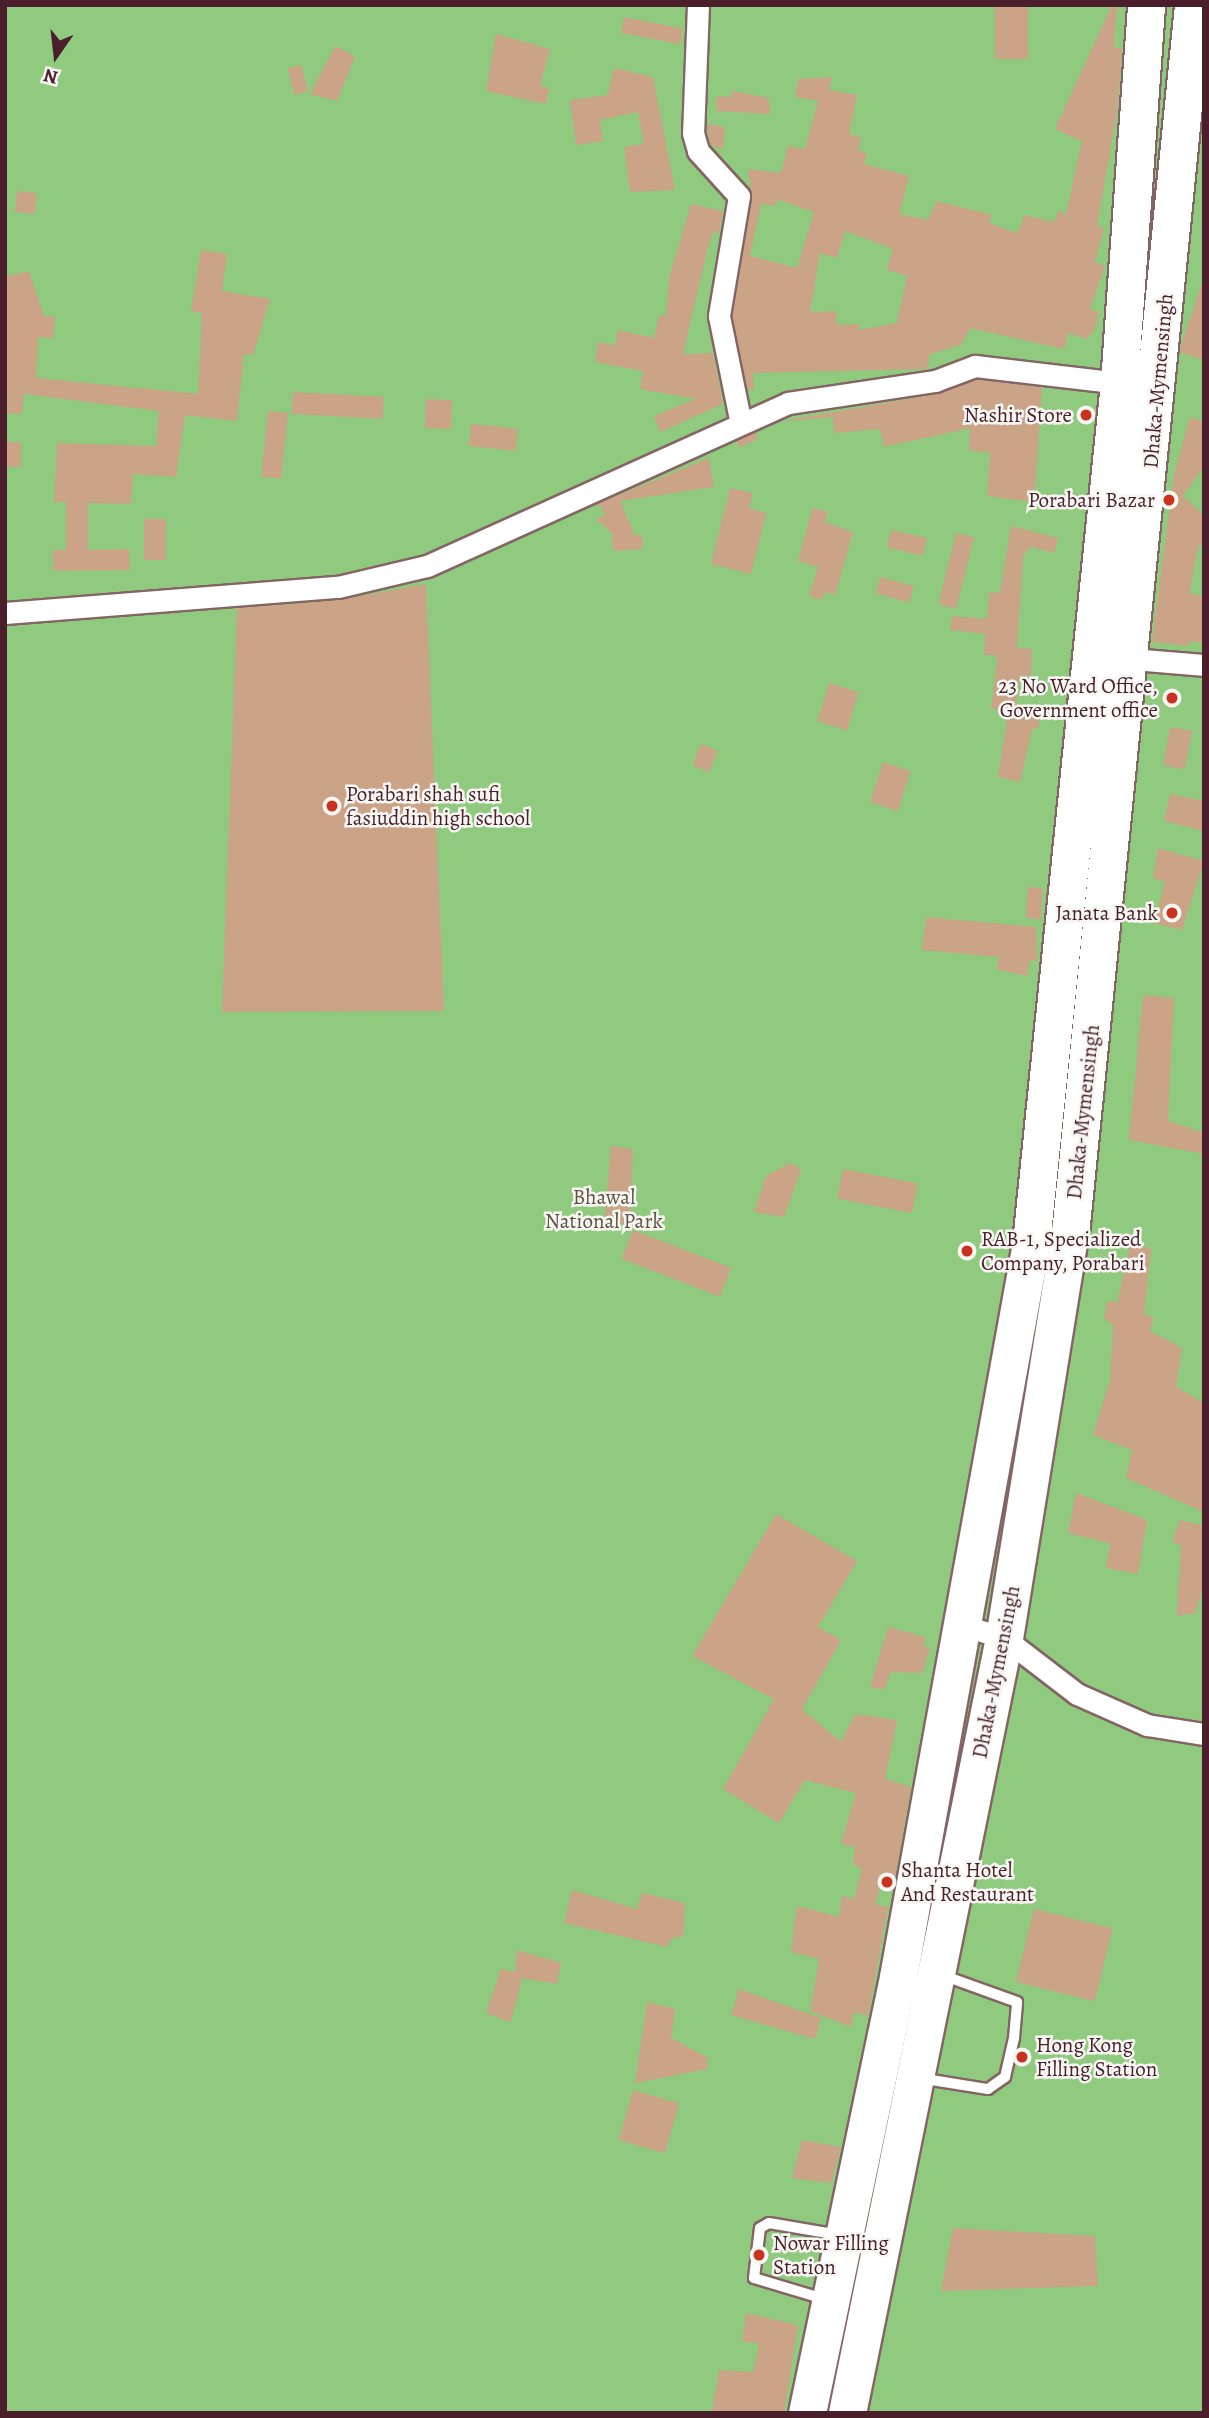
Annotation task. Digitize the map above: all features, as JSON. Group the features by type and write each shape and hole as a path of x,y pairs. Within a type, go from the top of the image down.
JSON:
{"highway":[{"name":"Dhaka-Mymensingh","path":"807,2413 965,1626 1031,1242 1119,383 1146,5"},
{"name":"Dhaka-Mymensingh","path":"846,2413 1004,1638 1071,1224 1132,659 1193,5"}],"street":[{"path":"698,5 693,134 698,151 739,196 719,316 741,424"},
{"path":"5,612 338,587 427,566 788,403 922,383 975,366 1119,383"},
{"path":"1132,659 1204,665"},
{"path":"965,1626 1004,1638 1077,1693 1147,1725 1204,1734"}],"lane":[{"path":"915,2077 988,2089 1005,2077 1014,2038 1017,2002 936,1973"},
{"path":"830,2301 754,2278 760,2228 769,2223 844,2236"}],"green space":[{"name":"Bhawal National Park","path":"5,5 1204,5 1204,2413 5,2413"}],"building":[{"path":"995,5 1028,5 1028,59 995,59"},
{"path":"1112,5 1117,5 1114,47 1122,49 1118,105 1097,226 1104,228 1095,262 1105,266 1090,309 1099,312 1095,328 1087,339 1068,333 1064,349 970,328 961,345 930,354 927,369 753,373 754,390 747,389 732,316 752,198 748,169 781,173 788,146 805,149 818,101 795,97 798,79 832,77 829,90 857,95 849,134 861,137 858,150 867,153 864,164 909,176 899,214 928,220 937,201 992,215 989,223 1017,233 1025,215 1054,222 1059,211 1066,214 1082,141 1055,129","holes":["777,199 814,212 797,268 750,256 761,204 776,206","845,231 893,249 887,270 907,276 897,323 859,330 859,324 837,325 836,311 810,312 820,253 837,258"]},
{"path":"624,17 683,28 680,44 621,33"},
{"path":"496,34 550,49 540,86 549,87 546,104 486,91"},
{"path":"335,46 355,56 337,101 310,94"},
{"path":"301,65 308,91 294,95 287,69"},
{"path":"614,68 653,77 675,190 630,192 624,147 644,144 638,112 600,120 603,141 576,145 570,100 608,95"},
{"path":"732,91 769,98 770,114 716,111 717,96 731,97"},
{"path":"707,124 725,127 723,150 710,144"},
{"path":"17,191 37,193 35,214 15,212"},
{"path":"691,204 723,211 719,233 713,232 707,251 683,354 713,353 723,404 660,432 654,416 696,399 640,389 643,371 595,362 598,342 615,345 618,330 654,338 659,315 666,316 669,278"},
{"path":"201,250 227,254 222,291 270,299 253,355 244,354 237,421 185,415 176,477 133,474 131,504 88,503 88,550 129,549 130,570 53,571 53,550 66,550 66,502 54,502 57,443 156,446 159,411 24,394 22,414 5,413 5,277 29,271 44,316 55,317 53,338 38,337 36,378 198,394 202,313 191,311"},
{"path":"1201,286 1204,286 1204,360 1179,352"},
{"path":"977,379 1042,387 1034,502 987,496 990,452 969,451 970,428 884,447 880,429 834,433 833,417 777,422 937,394"},
{"path":"293,392 384,397 383,419 292,414"},
{"path":"426,399 452,400 451,429 425,428"},
{"path":"268,411 288,413 281,479 261,477"},
{"path":"1190,417 1204,422 1204,466 1183,496 1204,516 1204,546 1198,545 1190,593 1204,597 1204,643 1190,641 1189,646 1152,642 1174,475"},
{"path":"471,424 518,429 515,451 469,446"},
{"path":"755,432 758,438 739,448 736,442"},
{"path":"5,442 21,442 21,467 5,467"},
{"path":"709,458 714,487 620,501 635,535 642,535 643,549 613,551 612,533 596,519 605,515 600,505 592,506"},
{"path":"730,488 753,493 749,508 766,513 751,574 711,564"},
{"path":"812,508 828,512 825,522 853,532 835,595 825,592 822,600 809,596 818,567 798,561"},
{"path":"144,519 166,519 166,560 144,560"},
{"path":"1011,526 1058,538 1054,553 1030,547 1023,556 1017,648 1032,649 1031,676 1020,676 1015,712 991,708 997,662 996,655 984,655 985,634 950,630 952,616 987,619 989,592 1000,593"},
{"path":"891,530 927,538 923,556 887,548"},
{"path":"956,533 974,537 956,609 940,605 940,598"},
{"path":"880,577 914,586 909,602 876,593"},
{"name":"Porabari shah sufi fasiuddin high school","path":"426,584 444,1011 222,1012 237,608 339,600"},
{"path":"829,683 859,692 847,730 817,721"},
{"path":"1036,712 1040,727 1032,729 1020,782 998,777 1007,719"},
{"path":"1170,727 1192,731 1185,769 1163,765"},
{"path":"701,744 718,751 709,772 692,765"},
{"path":"883,762 911,771 898,811 870,802"},
{"path":"1170,794 1204,801 1204,831 1164,821"},
{"path":"1158,848 1204,861 1182,930 1154,923 1165,882 1153,878"},
{"path":"1028,887 1043,888 1041,919 1026,918"},
{"path":"926,917 1036,927 1037,961 1030,960 1027,976 996,969 999,957 922,950"},
{"path":"1143,995 1174,998 1168,1121 1204,1133 1204,1154 1129,1140"},
{"path":"611,1146 633,1149 630,1225 604,1221"},
{"path":"790,1163 801,1169 784,1217 754,1212 766,1176"},
{"path":"843,1169 918,1184 912,1213 837,1198"},
{"path":"633,1230 731,1268 720,1297 622,1259"},
{"path":"1130,1246 1151,1248 1144,1314 1153,1318 1150,1331 1182,1348 1176,1387 1204,1403 1204,1512 1126,1478 1132,1450 1093,1435 1110,1380 1113,1325 1104,1318 1108,1300 1117,1303"},
{"path":"1076,1493 1147,1520 1138,1574 1106,1568 1110,1543 1068,1533"},
{"path":"776,1514 857,1561 818,1627 841,1640 802,1709 841,1742 855,1714 897,1720 885,1779 911,1787 895,1878 883,1876 875,1904 888,1907 868,2016 854,2012 851,2027 810,2011 819,1959 791,1952 797,1906 839,1917 842,1896 854,1899 862,1869 853,1864 855,1847 841,1844 856,1793 805,1780 779,1823 723,1789 774,1699 692,1656"},
{"path":"1180,1520 1204,1526 1204,1585 1195,1613 1177,1616 1181,1545 1172,1542"},
{"path":"888,1627 925,1637 923,1646 930,1648 922,1673 891,1672 884,1690 870,1687"},
{"path":"572,1890 637,1909 642,1893 685,1903 683,1936 672,1938 667,1947 564,1923"},
{"path":"1034,1909 1113,1929 1094,2001 1016,1982"},
{"path":"517,1950 561,1963 557,1984 522,1978 511,2022 486,2013 501,1969 515,1972"},
{"path":"739,1989 821,2018 815,2039 731,2015"},
{"path":"647,2002 675,2009 671,2038 707,2057 708,2069 635,2083"},
{"path":"633,2090 679,2103 665,2153 619,2140"},
{"path":"802,2140 841,2147 831,2183 792,2178"},
{"path":"953,2228 1095,2236 1098,2286 941,2291"},
{"path":"746,2313 798,2325 784,2413 712,2413 719,2370 753,2372 759,2344 742,2341"}],"place":[{"name":"Nashir Store","path":"1086,415"},
{"name":"Porabari Bazar","path":"1169,500"},
{"name":"23 No Ward Office, Government office","path":"1172,698"},
{"name":"Porabari shah sufi fasiuddin high school","path":"332,806"},
{"name":"Janata Bank","path":"1172,913"},
{"name":"RAB-1, Specialized Company, Porabari","path":"967,1251"},
{"name":"Shanta Hotel And Restaurant","path":"887,1882"},
{"name":"Hong Kong Filling Station","path":"1022,2057"},
{"name":"Nowar Filling Station","path":"759,2255"}]}
